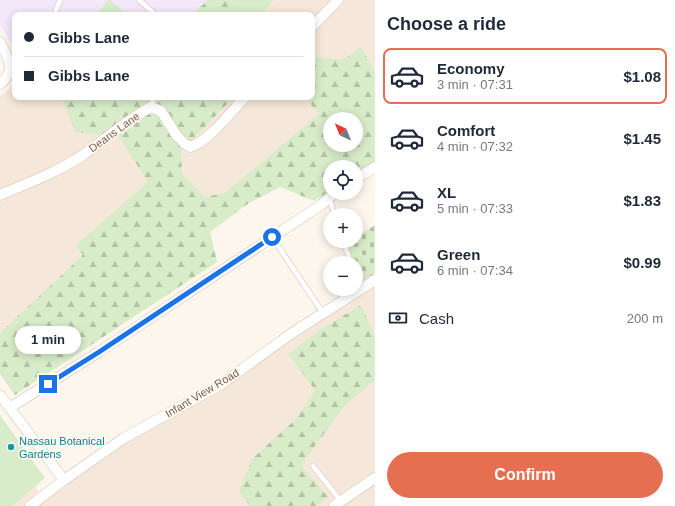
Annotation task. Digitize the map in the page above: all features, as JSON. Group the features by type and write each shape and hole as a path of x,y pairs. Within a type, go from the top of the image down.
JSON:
{"street":[{"path":"315,24 338,0"},
{"path":"0,42 3,53 9,59 10,66 3,81"},
{"name":"Deans Lane","path":"0,195 51,173 82,156 153,102 161,111 177,136 190,147 197,144 211,133 242,100"},
{"path":"363,175 375,167"},
{"path":"9,408 99,352 327,200"},
{"name":"Infant View Road","path":"363,287 375,280"},
{"name":"Infant View Road","path":"30,506 42,502 64,480 124,438 220,385 292,333 350,296"},
{"path":"0,395 64,480"},
{"path":"338,503 375,478"}],"lane":[{"path":"55,12 60,0"},
{"path":"139,0 154,12"},
{"path":"3,81 12,72"},
{"path":"272,237 323,314"},
{"path":"313,466 338,503"}],"shaded area":[{"path":"0,0 208,0 194,12 12,12 12,45 0,25"},
{"path":"208,0 375,0 375,76 332,112 323,112 323,119 195,225 0,364 0,96 9,89 12,89 12,100 315,100 315,12 194,12"},
{"path":"375,285 375,506 13,506 35,487 44,499 118,444 357,296 363,296 363,292"}],"green space":[{"path":"108,0 110,0 124,12 98,12"},
{"path":"208,0 233,0 245,12 194,12"},
{"path":"233,0 274,0 263,12 245,12"},
{"path":"361,47 375,72 375,162 363,170 363,160 323,160 323,195 314,201 280,187 249,203 210,232 217,262 15,395 0,374 0,333 83,255 75,246 148,182 120,138 76,132 62,100 231,100 181,151 182,174 205,197 225,193 319,114 307,100 315,100 315,59 317,57 343,60"},
{"path":"375,225 375,273 363,280 363,256 351,256 348,248 363,248 363,233"},
{"path":"361,305 375,336 375,380 345,405 301,465 328,497 317,506 250,506 239,492 252,459 297,418 315,390 288,354 321,329"},
{"name":"Nassau Botanical Gardens","path":"0,415 45,478 13,506 0,506"}],"place":[{"name":"Nassau Botanical Gardens","path":"11,447"}],"route":[{"path":"48,384 99,352 272,237"}]}
